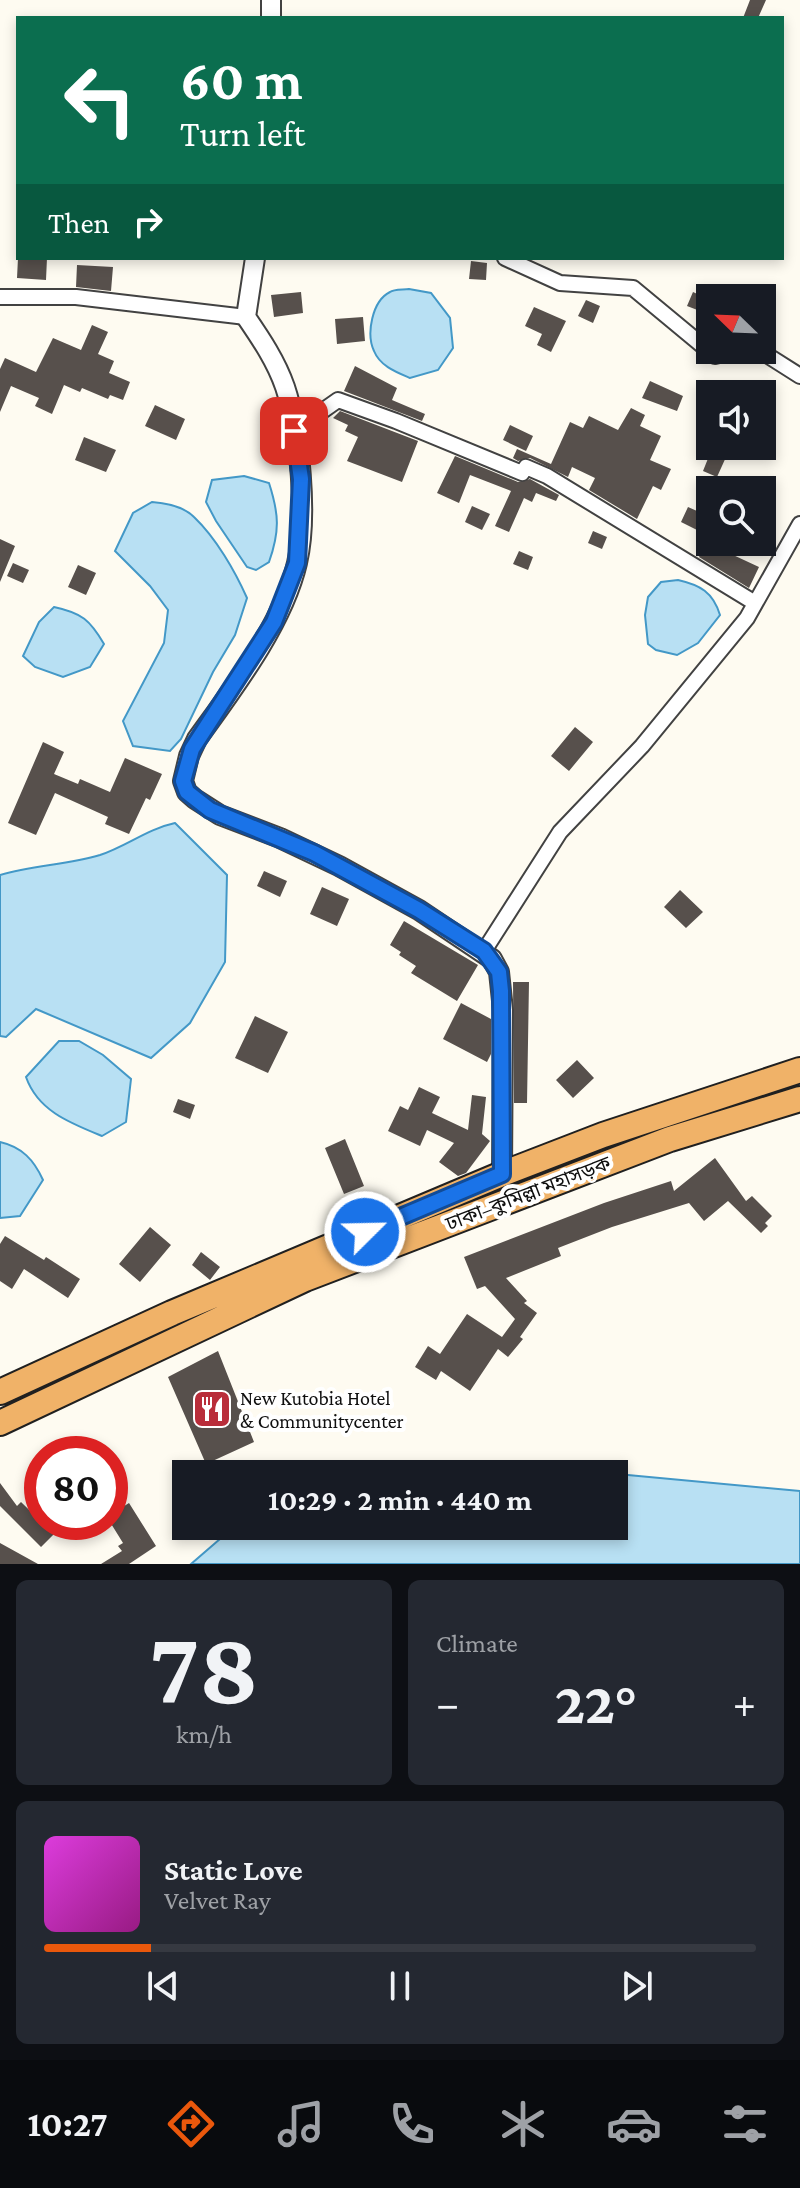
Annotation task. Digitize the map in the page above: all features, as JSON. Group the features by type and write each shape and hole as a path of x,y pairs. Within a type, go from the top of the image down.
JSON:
{"highway":[{"name":"ঢাকা–কুমিল্লা মহাসড়ক","path":"0,1392 172,1313 502,1174 603,1135 800,1070"},
{"name":"ঢাকা–কুমিল্লা মহাসড়ক","path":"0,1423 305,1279 670,1139 800,1099"}],"street":[{"path":"255,260 246,317 271,354 285,388 294,431 301,479 297,563 274,622 192,749 183,781 187,792 210,810 314,853 419,910 484,951 499,972 503,1010 502,1174"},
{"path":"509,260 560,283 633,288 696,340"},
{"path":"0,297 76,297 246,317"},
{"path":"776,361 800,376"},
{"path":"294,431 338,400 522,473 526,467 547,476 755,603"},
{"path":"484,951 560,832 642,746 747,618 800,524"}],"water":[{"path":"409,289 431,293 450,318 453,348 438,370 410,378 380,361 371,336 372,318 384,296 392,291"},
{"path":"244,476 269,483 275,504 276,532 269,562 256,570 247,567 206,502 212,480"},
{"path":"152,502 174,506 194,517 224,555 247,598 235,635 213,672 181,739 170,751 133,746 123,721 164,643 168,610 150,586 115,551 133,513"},
{"path":"678,580 705,591 720,615 698,643 677,655 656,650 648,644 645,615 648,597 661,582"},
{"path":"54,607 84,619 104,644 90,667 63,677 35,667 23,656 39,622"},
{"path":"175,823 227,875 225,962 190,1023 151,1058 36,1009 6,1037 0,1036 0,875 100,855"},
{"path":"59,1041 79,1041 103,1055 131,1079 126,1122 102,1136 67,1121 38,1099 26,1077"},
{"path":"0,1142 26,1155 43,1180 20,1216 0,1218"},
{"path":"628,1475 800,1491 800,1564 191,1564 219,1540 628,1540"}],"building":[{"path":"750,0 766,0 759,16 744,16"},
{"path":"18,260 47,260 46,280 17,278"},
{"path":"471,261 487,263 486,280 469,279"},
{"path":"77,265 113,267 111,291 76,287"},
{"path":"301,292 303,313 274,317 271,295"},
{"path":"693,292 696,293 696,309 687,306"},
{"path":"586,300 600,306 593,323 578,316"},
{"path":"534,307 566,321 551,352 537,345 542,334 525,326"},
{"path":"363,317 365,341 337,344 335,319"},
{"path":"92,325 108,332 98,354 114,361 109,373 130,382 123,400 110,395 108,399 82,388 80,392 64,385 52,414 35,406 39,398 11,386 0,412 0,369 5,358 36,372 53,338 81,350"},
{"path":"355,366 397,388 392,400 425,414 422,421 344,391"},
{"path":"650,381 683,396 677,411 642,398"},
{"path":"155,405 185,419 176,440 145,426"},
{"path":"631,408 645,415 640,426 661,436 650,460 671,469 661,490 653,486 637,519 589,490 595,478 572,467 568,477 530,458 518,461 513,458 517,449 551,464 570,422 583,428 589,416 618,430"},
{"path":"340,411 418,441 402,482 347,461 358,437 345,431 348,425 333,418"},
{"path":"510,425 533,436 526,451 503,440"},
{"path":"84,437 116,450 106,472 75,460"},
{"path":"455,456 518,482 530,479 559,495 556,501 536,493 532,502 524,498 509,532 495,526 511,491 470,475 459,503 437,493"},
{"path":"707,460 725,460 717,476 703,471"},
{"path":"472,506 490,514 482,530 465,522"},
{"path":"688,507 696,511 696,530 681,522"},
{"path":"593,531 607,537 602,549 588,543"},
{"path":"0,539 15,546 0,582"},
{"path":"519,551 533,557 528,570 513,564"},
{"path":"735,556 759,567 749,588 699,557"},
{"path":"13,563 29,570 23,583 7,576"},
{"path":"78,565 96,573 86,595 68,587"},
{"path":"575,727 593,742 569,771 551,756"},
{"path":"43,742 64,752 54,774 78,784 80,779 110,792 125,758 162,774 150,800 146,798 129,834 105,824 108,817 55,793 36,835 8,823"},
{"path":"264,871 287,881 280,897 257,886"},
{"path":"322,887 349,899 337,926 310,914"},
{"path":"680,890 703,912 686,928 664,907"},
{"path":"404,921 478,965 457,1001 411,973 416,966 390,945"},
{"path":"513,982 529,982 527,1103 514,1103"},
{"path":"461,1003 491,1019 491,1054 487,1062 443,1039"},
{"path":"255,1016 288,1032 268,1073 235,1058"},
{"path":"577,1060 594,1078 573,1098 556,1080"},
{"path":"419,1087 440,1097 432,1113 468,1130 472,1095 486,1097 482,1134 490,1141 466,1173 458,1176 439,1162 454,1143 427,1130 420,1146 388,1131 400,1106 408,1110"},
{"path":"178,1099 195,1105 190,1119 173,1112"},
{"path":"345,1139 364,1186 344,1194 325,1148"},
{"path":"715,1158 746,1201 752,1196 772,1216 761,1233 728,1201 704,1221 689,1203 612,1227 558,1248 561,1256 506,1278 527,1301 524,1303 537,1313 520,1337 523,1339 508,1357 498,1349 470,1391 441,1371 436,1380 415,1367 428,1346 440,1354 467,1314 502,1337 515,1319 485,1286 477,1289 464,1257 604,1203 671,1181 674,1191"},
{"path":"150,1227 171,1245 140,1282 119,1264"},
{"path":"5,1236 80,1279 68,1298 24,1269 12,1289 0,1281 0,1244"},
{"path":"201,1252 220,1267 210,1280 192,1265"},
{"name":"New Kutobia Hotel & Communitycenter","path":"218,1351 254,1442 215,1460 204,1460 168,1377"},
{"path":"0,1483 17,1506 21,1502 24,1505 24,1530 0,1506"},
{"path":"128,1504 156,1546 129,1564 101,1564 122,1551 118,1546 123,1543 121,1540 128,1540"},
{"path":"34,1540 48,1540 41,1547"},
{"path":"0,1543 38,1564 0,1564"}],"place":[{"name":"New Kutobia Hotel & Communitycenter","path":"212,1409"}],"route":[{"path":"294,431 301,479 297,563 274,622 197,739 183,781 187,792 210,810 314,853 419,910 484,951 499,972 503,1010 502,1174 365,1232"}]}
